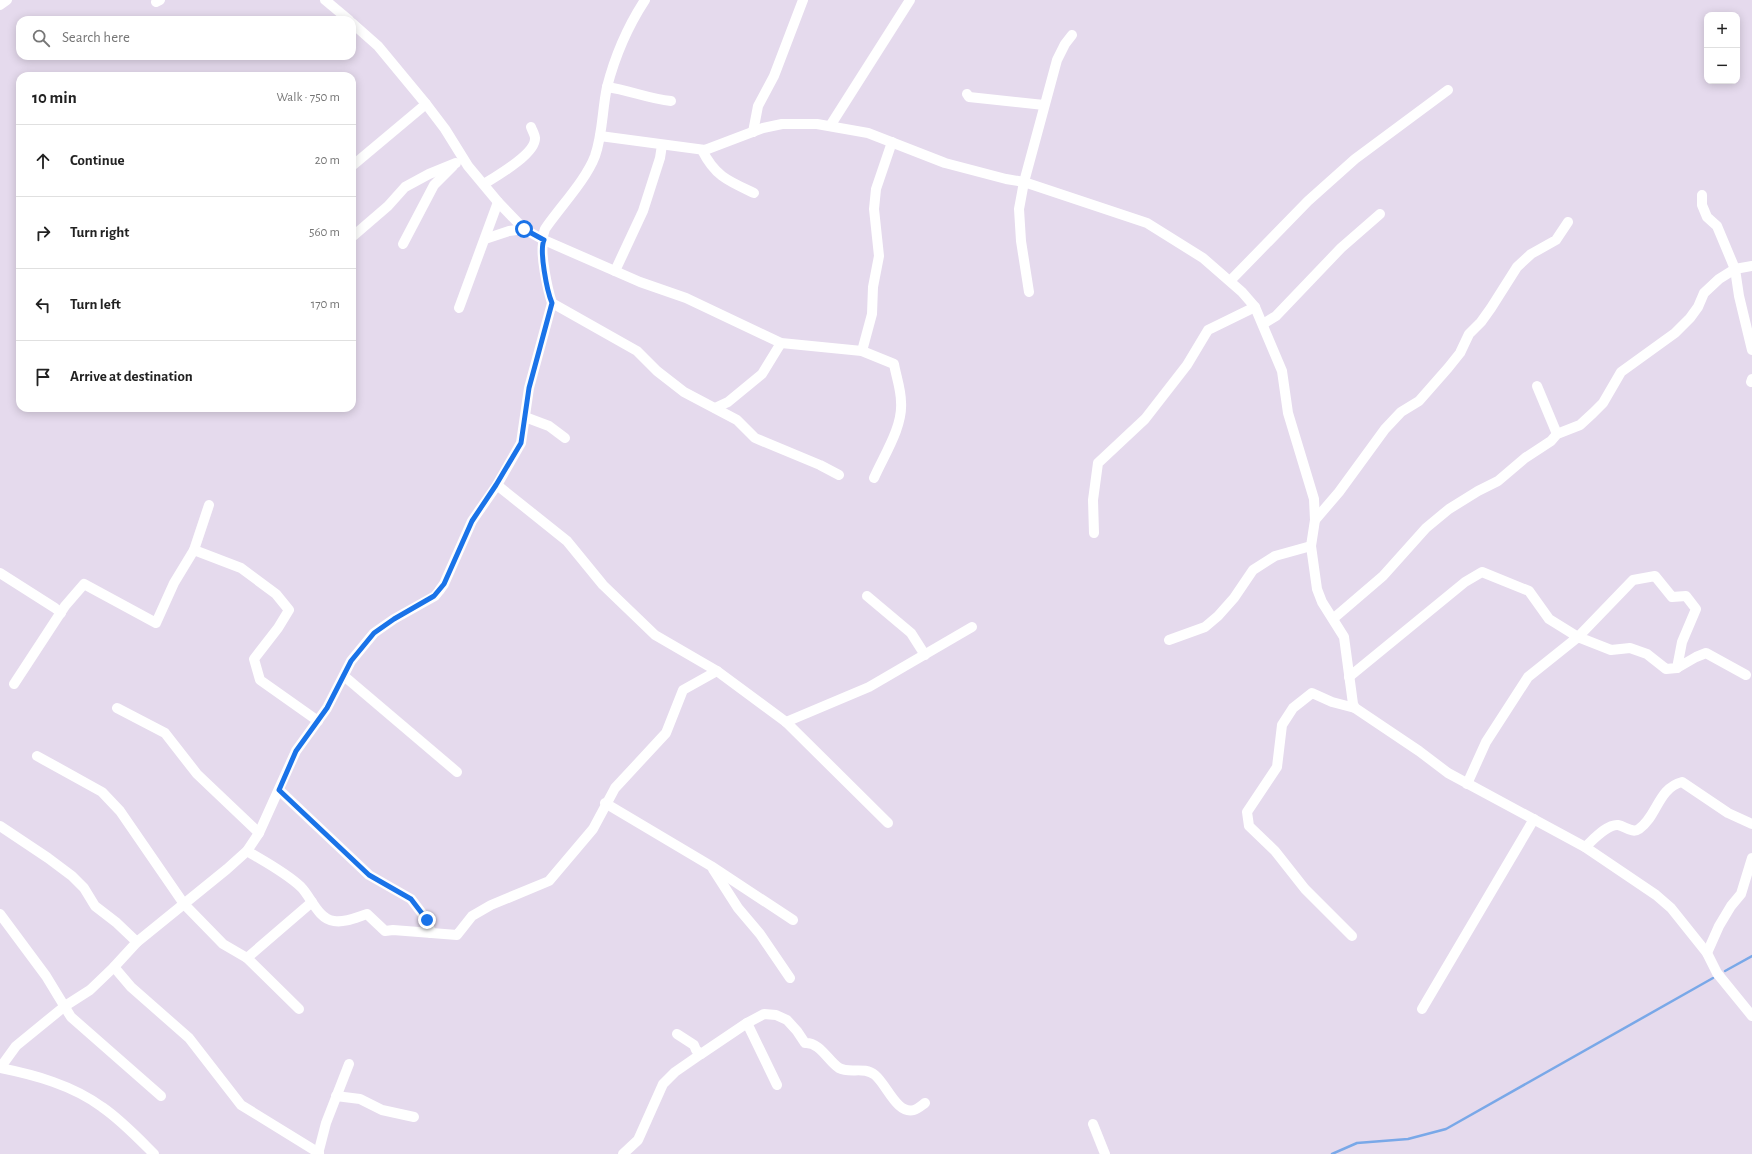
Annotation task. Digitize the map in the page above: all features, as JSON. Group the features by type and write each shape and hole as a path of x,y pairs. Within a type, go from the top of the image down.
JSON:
{"street":[{"path":"0,5 7,0"},
{"path":"325,0 344,16"},
{"path":"154,1154 103,1107 80,1093 40,1078 0,1068 16,1046 65,1006 90,990 138,942 227,870 247,851 259,833 296,751 327,708 351,661 374,633 394,619 434,596 444,584 472,521 521,443 529,388 552,303 548,291 542,249 545,229 584,176 594,157 600,136 607,87 633,17 645,0"},
{"path":"753,132 758,106 774,76 803,0"},
{"path":"830,126 910,0"},
{"path":"356,27 378,46 445,129 468,166 498,202 524,229 640,282 686,298 780,343 862,351 894,364 902,401 900,418 896,433 874,478"},
{"path":"1029,292 1020,234 1020,209 1024,182 1057,60 1065,44 1072,35"},
{"path":"607,87 622,89 659,100 671,101"},
{"path":"1230,281 1308,202 1355,159 1448,90"},
{"path":"967,94 969,97 1044,105"},
{"path":"356,163 426,104"},
{"path":"600,136 702,150 753,132 782,124 830,126 868,132 945,163 1024,182 1147,223 1203,258 1242,292 1255,307 1282,371 1288,413 1314,499 1315,520 1311,546 1317,588 1322,602 1334,618 1344,637 1353,704 1355,708"},
{"path":"484,184 522,159 528,152 534,143 535,138 531,127"},
{"path":"862,351 872,314 873,287 879,256 874,209 876,189 892,142"},
{"path":"615,271 643,211 660,158 662,145"},
{"path":"702,150 709,164 718,174 730,182 754,193"},
{"path":"356,234 388,206 405,187 429,174 456,163 468,166"},
{"path":"403,244 411,225 434,185 456,163"},
{"path":"1702,195 1702,205 1707,217 1717,226 1735,269 1739,296 1752,350"},
{"path":"459,308 498,202"},
{"path":"1263,324 1276,316 1341,248 1380,214"},
{"path":"1315,520 1339,492 1385,429 1401,412 1419,401 1460,353 1464,341 1481,322 1517,267 1531,254 1556,240 1568,222"},
{"path":"485,239 509,231 524,229"},
{"path":"1334,618 1383,576 1426,528 1448,509 1498,481 1525,458 1551,441 1557,434 1580,424 1593,413 1603,403 1621,372 1675,333 1690,318 1698,307 1704,293 1719,279 1735,269 1752,266"},
{"path":"552,303 637,351 657,371 684,392 737,420 755,438 820,465 839,475"},
{"path":"1094,533 1094,500 1098,463 1145,419 1187,365 1208,330 1255,307"},
{"path":"715,408 728,402 762,374 780,343"},
{"path":"1537,386 1557,434"},
{"path":"525,417 549,426 565,438"},
{"path":"496,485 567,541 603,585 655,635 717,671 786,722 888,823"},
{"path":"14,684 61,613 84,584 156,623 174,583 194,550 209,505"},
{"path":"1169,640 1204,627 1218,616 1234,598 1253,570 1275,556 1311,546"},
{"path":"194,550 241,568 276,594 289,610 278,628 254,659 260,680 318,721"},
{"path":"1349,677 1465,582 1482,572 1529,591 1549,619 1578,637 1611,650 1630,648 1647,654 1666,669 1677,668 1706,653 1746,675"},
{"path":"0,573 61,613"},
{"path":"1467,784 1486,742 1528,677 1578,637 1633,580 1654,576 1672,597 1686,596 1696,609 1682,642 1677,668"},
{"path":"867,596 911,633 925,655"},
{"path":"786,722 869,687 972,627"},
{"path":"247,851 274,867 301,887 322,914 333,922 344,921 367,914 385,931 393,930 457,935 472,916 491,905 549,881 593,829 605,803 615,788 666,734 683,690 717,671"},
{"path":"344,676 457,772"},
{"path":"1352,936 1305,890 1275,851 1249,826 1247,812 1277,767 1282,725 1293,708 1312,694 1332,702 1355,708 1419,751 1448,773 1585,847 1656,895 1671,908 1707,953 1717,973 1752,1016"},
{"path":"117,708 165,733 197,774 259,833"},
{"path":"37,756 102,792 120,811 184,904 223,944 248,958 299,1009"},
{"path":"1585,847 1610,828 1618,825 1633,831 1638,830 1648,819 1667,790 1682,782 1728,813 1752,824"},
{"path":"279,790 369,875 411,899 427,920 431,933"},
{"path":"605,803 711,866 793,920"},
{"path":"1422,1009 1534,820"},
{"path":"0,826 72,876 84,888 95,906 138,942"},
{"path":"1707,953 1719,926 1741,894 1752,858"},
{"path":"711,866 738,908 760,934 790,978"},
{"path":"248,958 312,902"},
{"path":"0,914 46,976 71,1017 85,1031 161,1096"},
{"path":"114,967 131,987 189,1038 241,1105 319,1154 326,1123 349,1064"},
{"path":"623,1154 638,1140 663,1084 668,1078 747,1023 764,1014 776,1015 787,1020 805,1043 817,1046 840,1068 848,1071 864,1070 874,1074 900,1108 915,1110 925,1103"},
{"path":"747,1023 777,1085"},
{"path":"677,1034 694,1045 696,1050 701,1054"},
{"path":"336,1096 360,1099 382,1110 414,1117"},
{"path":"1093,1124 1105,1154"}],"waterway":[{"path":"1725,971 1752,956"},
{"path":"1332,1154 1357,1143 1408,1139 1446,1129 1713,978"}],"route":[{"path":"427,920 411,899 369,875 279,790 296,751 327,708 351,661 374,633 394,619 434,596 444,584 472,521 501,478 521,443 524,432 529,388 552,303 548,291 542,249 544,240 524,229"}]}
